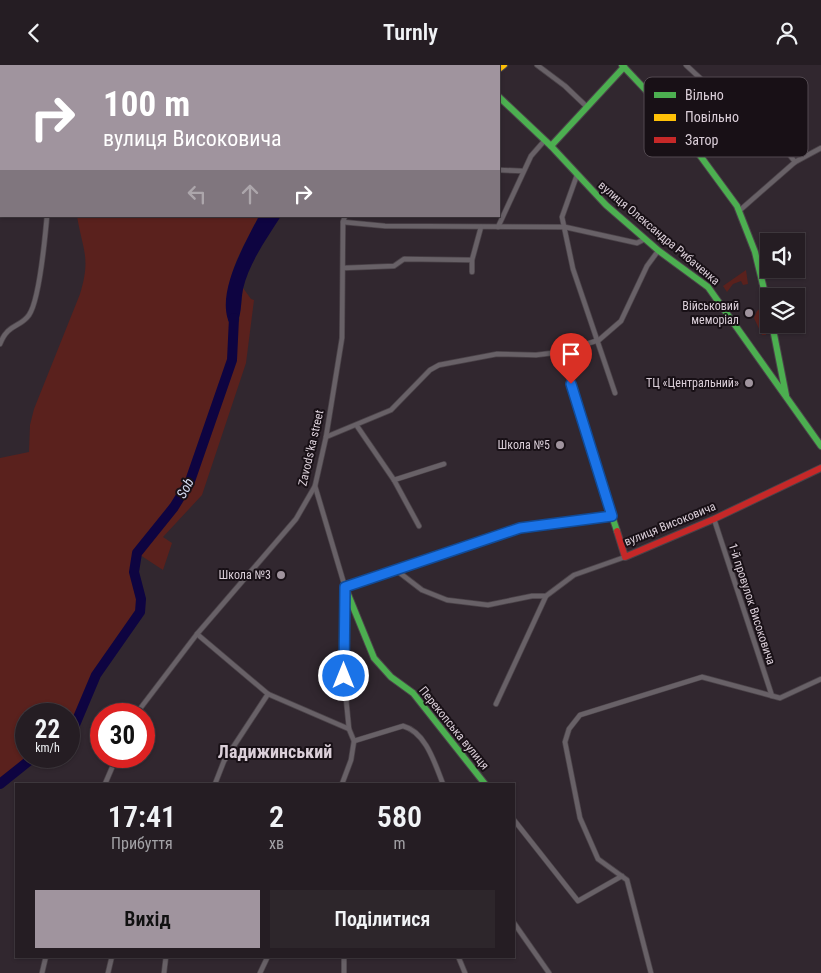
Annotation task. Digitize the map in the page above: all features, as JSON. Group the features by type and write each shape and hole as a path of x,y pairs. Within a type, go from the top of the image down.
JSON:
{"main road":[{"path":"551,146 623,66 644,86"},
{"name":"вулиця Олександра Рибаченка","path":"500,98 545,139 606,205 659,251 708,287 821,446"},
{"path":"702,157 739,211 755,252 764,288"},
{"path":"774,333 788,401"},
{"path":"770,372 776,369 779,363"},
{"name":"вулиця Високовича","path":"612,516 625,557 714,519 821,467"},
{"path":"345,587 455,548 520,528 612,516"},
{"name":"Перекопська вулиця","path":"345,587 374,659 390,677 413,693 484,783"}],"street":[{"path":"537,65 565,86 587,107"},
{"path":"686,65 699,77"},
{"path":"498,227 531,156 545,139"},
{"path":"808,156 821,148"},
{"path":"790,157 795,163"},
{"path":"739,211 795,163 805,157"},
{"path":"500,170 524,171"},
{"path":"577,175 562,217 573,269 615,393"},
{"path":"0,343 7,330 30,313 44,251 47,217"},
{"path":"344,219 385,226 565,227 638,243 645,239"},
{"name":"Zavods'ka street","path":"144,703 197,634 296,519 315,486 326,437 342,338 344,219"},
{"path":"472,272 472,260 480,227"},
{"path":"326,437 391,410 430,370 439,365 497,354 536,355 561,352 598,339 621,321 647,266 659,251"},
{"path":"343,267 394,266 404,259 472,260"},
{"path":"561,352 612,516"},
{"path":"356,426 394,480 419,526"},
{"path":"394,480 444,464"},
{"path":"315,486 345,587 344,676 349,729 354,741 351,760 342,783"},
{"name":"1-й провулок Високовича","path":"714,519 772,696"},
{"path":"496,704 546,595 574,575 625,557"},
{"path":"396,570 422,590 447,600 488,605 546,595"},
{"path":"197,634 268,694 349,729"},
{"path":"651,973 627,880 598,859 580,818 565,742 569,729 580,715 702,677 780,698 821,679"},
{"path":"215,783 224,761 268,694"},
{"path":"354,741 403,726 411,728 422,738 442,783"},
{"path":"105,783 112,768"},
{"path":"515,821 578,901 622,876"},
{"path":"515,924 549,973"},
{"path":"42,973 46,958"},
{"path":"108,973 112,958"},
{"path":"164,973 166,958"},
{"path":"260,973 267,958"},
{"path":"344,958 344,973"},
{"path":"459,958 466,973"}],"shaded area":[{"path":"77,217 258,217 239,255 229,290 228,321 239,322 243,288 251,299 254,300 246,363 202,495 163,537 172,543 163,570 137,553 134,572 141,599 140,612 96,675 80,713 80,703 15,703 15,768 20,768 0,784 0,458 29,452 30,425 34,409 80,294 85,271 85,255"},
{"path":"258,217 280,217 259,251 246,279 240,315 233,329 227,317 226,303 228,288 239,256"},
{"path":"746,270 748,284 743,285 741,281 733,284 727,292 723,286"},
{"path":"760,309 760,331 754,318"}],"waterway":[{"name":"Sob","path":"80,713 96,675 140,612 141,599 134,572 137,553 174,507 190,481 232,360 234,318"},
{"name":"Sob","path":"0,784 20,768"}],"traffic: fast":[{"path":"622,65 644,88"},
{"path":"551,146 624,67"},
{"path":"500,98 551,146 606,205 659,251 708,287 821,446"},
{"path":"701,157 737,206 755,252 764,288"},
{"path":"774,333 786,395"},
{"path":"484,783 413,693 391,677 374,658 345,587 520,528 612,516 617,531"}],"traffic: slow":[{"path":"500,68 504,65"}],"traffic: jam":[{"path":"617,531 625,557 714,519 821,468"}],"place":[{"name":"Військовий меморіал","path":"749,313"},
{"name":"ТЦ «Центральний»","path":"749,383"},
{"name":"Школа №5","path":"560,445"},
{"name":"Школа №3","path":"281,575"}],"district":[{"name":"Ладижинський","path":"275,752"}],"route":[{"path":"344,676 345,587 455,548 520,528 612,516 571,384"}]}
